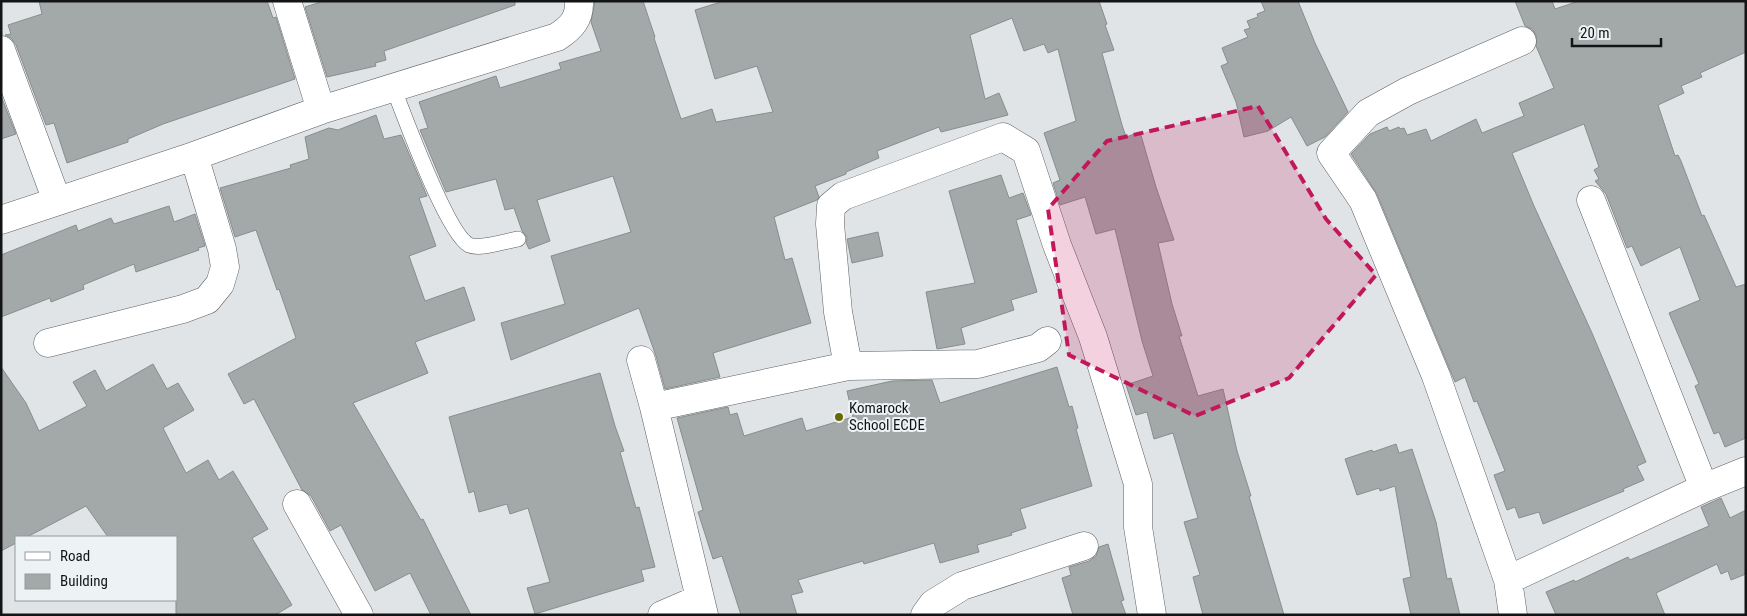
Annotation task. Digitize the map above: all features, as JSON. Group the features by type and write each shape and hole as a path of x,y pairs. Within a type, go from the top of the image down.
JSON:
{"street":[{"path":"287,1 321,110"},
{"path":"1,220 194,156 321,110 557,37 572,27 580,9 579,1"},
{"path":"1513,615 1508,580 1429,358 1363,200 1331,153 1368,113 1408,91 1522,41"},
{"path":"1,50 57,201"},
{"path":"848,366 838,312 830,224 831,206 843,196 1003,137 1026,150 1058,245 1093,337 1138,484 1138,527 1152,615"},
{"path":"48,343 183,309 207,300 220,284 226,267 194,156"},
{"path":"1591,200 1704,488"},
{"path":"654,407 848,366 978,364 1038,348 1046,342"},
{"path":"641,360 702,607 662,615"},
{"path":"1508,580 1704,488 1746,471"},
{"path":"297,504 359,615"},
{"path":"924,615 933,604 962,586 1084,546"}],"lane":[{"path":"393,87 430,180 461,239 470,246 481,246 518,239"}],"highlighted area":[{"path":"1258,106 1326,219 1376,275 1289,378 1195,416 1069,355 1048,209 1107,141"}],"building":[{"path":"39,1 267,1 273,18 276,17 295,79 163,124 128,139 128,142 67,163 54,123 46,125 16,45 11,38 5,35 11,34 8,25 42,14"},
{"path":"324,1 515,1 515,5 384,51 386,60 375,63 376,66 327,77 305,7"},
{"path":"595,1 643,1 681,119 712,109 716,122 773,112 757,66 715,79 695,10 724,1 1099,1 1114,50 1102,53 1122,125 1126,137 1140,132 1174,240 1158,243 1172,304 1182,336 1179,336 1198,396 1223,389 1237,451 1251,496 1249,496 1284,615 1203,615 1193,577 1200,575 1184,522 1198,518 1173,433 1154,439 1147,412 1136,415 1126,385 1153,376 1142,341 1115,229 1096,234 1085,197 1060,205 1053,183 1060,180 1044,133 1076,121 1058,49 1048,53 1044,44 1024,51 1012,18 970,35 985,99 999,93 1008,115 941,132 939,127 877,151 879,158 815,186 819,197 817,200 774,217 785,260 792,258 811,323 713,353 720,377 665,389 656,356 639,308 511,360 501,323 565,304 551,256 631,232 613,176 537,200 550,241 529,249 526,243 527,237 522,231 514,208 505,210 496,179 446,192 420,130 428,128 419,102 496,76 500,88 561,69 559,63 601,51 591,22"},
{"path":"1261,1 1298,1 1315,43 1348,112 1325,137 1307,146 1291,117 1268,131 1244,137 1236,102 1221,66 1228,63 1222,48 1248,37 1244,30 1250,28 1247,21 1258,17 1257,14 1265,11"},
{"path":"1515,1 1552,1 1555,9 1579,1 1746,1 1746,52 1700,73 1702,77 1681,86 1684,93 1658,105 1675,156 1678,155 1681,161 1702,216 1704,215 1736,287 1746,284 1746,438 1725,447 1719,432 1714,434 1695,386 1699,384 1669,313 1700,300 1680,247 1641,266 1632,246 1627,248 1606,194 1595,181 1599,179 1594,170 1599,167 1584,124 1512,153 1592,333 1646,462 1637,466 1644,480 1623,489 1624,491 1543,524 1539,512 1519,518 1515,507 1507,510 1494,475 1505,471 1477,401 1474,402 1465,377 1455,382 1377,194 1351,154 1370,134 1387,127 1389,131 1399,127 1400,129 1404,128 1407,135 1426,129 1431,141 1476,119 1482,133 1524,116 1519,103 1554,88 1536,46 1536,35 1532,29 1525,26"},
{"path":"1,96 16,134 1,139"},
{"path":"376,115 384,139 401,135 427,196 419,198 436,246 409,256 425,301 464,287 475,320 415,342 428,373 353,403 421,520 423,519 471,615 431,615 410,573 375,591 341,525 330,531 311,496 302,490 254,399 244,404 228,374 296,338 256,230 235,237 220,188 291,168 290,165 309,159 305,137 329,128 338,130"},
{"path":"1001,175 1009,198 1023,193 1031,215 1016,220 1037,292 1011,300 1014,310 961,328 965,344 937,349 926,292 975,283 949,191"},
{"path":"169,206 174,222 195,214 205,246 198,248 199,250 136,272 134,264 83,285 84,289 51,302 50,298 1,317 1,255 76,225 78,231 111,218 114,224"},
{"path":"878,232 883,256 852,263 847,239"},
{"path":"153,364 167,389 178,383 194,410 163,428 186,473 208,460 219,480 233,471 268,529 252,538 292,605 275,615 176,615 176,601 178,601 178,536 107,536 86,506 29,536 15,536 15,544 1,551 1,367 26,403 39,431 87,406 73,382 95,370 106,391"},
{"path":"1057,367 1069,407 1072,406 1078,428 1076,429 1092,486 1020,509 1026,528 1011,533 1012,535 977,545 979,552 940,563 934,543 864,564 863,561 798,580 803,592 791,595 797,615 741,615 722,556 713,559 698,512 703,510 677,418 728,407 730,415 737,413 744,436 802,418 806,431 853,417 847,391 892,381 932,380 940,403"},
{"path":"600,373 624,451 620,452 636,508 639,507 655,567 641,570 644,581 535,614 527,588 550,582 528,508 510,514 507,504 479,512 474,491 469,493 449,417"},
{"path":"1396,444 1399,453 1412,449 1436,522 1447,579 1451,578 1460,615 1411,615 1403,579 1411,577 1395,486 1380,491 1379,488 1357,495 1345,459"},
{"path":"1721,498 1730,518 1746,510 1746,574 1731,580 1728,571 1721,574 1717,564 1656,593 1665,615 1556,615 1546,592 1574,580 1575,582 1628,557 1630,560 1709,526 1701,507"},
{"path":"1108,544 1124,600 1121,601 1126,615 1073,615 1062,578 1071,575 1069,567 1089,561 1096,556 1099,547"}],"place":[{"name":"Komarock School ECDE","path":"839,417"}]}
